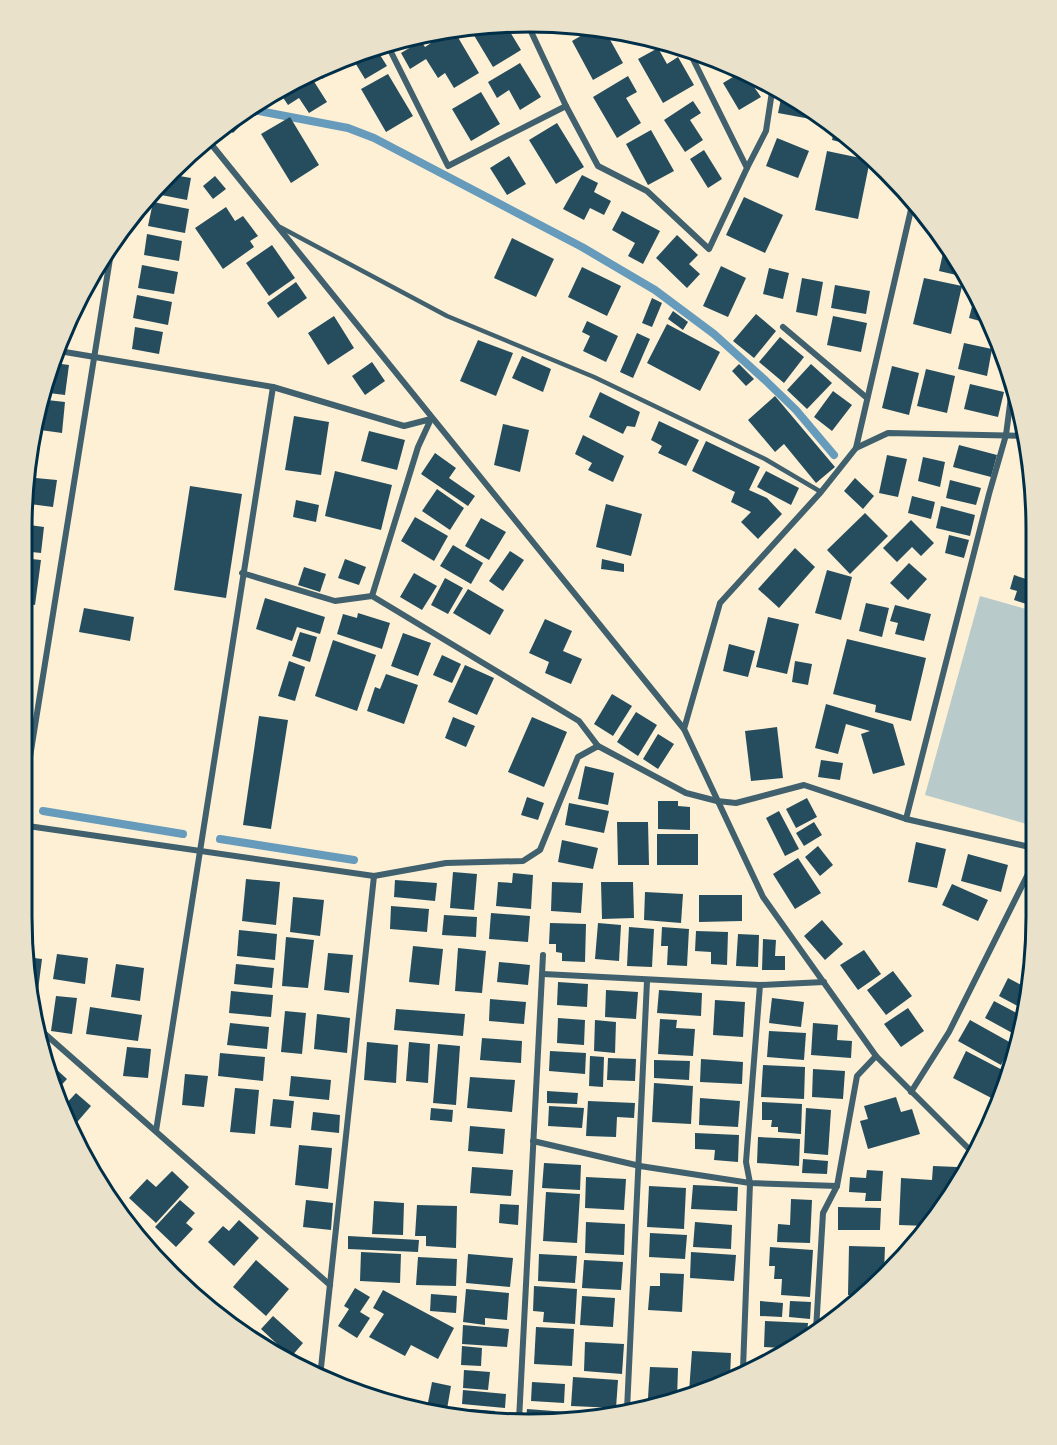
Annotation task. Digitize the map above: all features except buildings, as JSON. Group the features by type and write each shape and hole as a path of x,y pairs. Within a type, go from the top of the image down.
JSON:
{"street":[{"path":"531,32 566,106 598,166 647,191 709,249 766,131 771,95"},
{"path":"391,51 448,166 566,106"},
{"path":"693,60 747,168"},
{"path":"212,146 431,419 684,729 764,897 876,1056 968,1148"},
{"path":"684,729 720,603 821,492 856,448 911,211"},
{"path":"32,743 109,261"},
{"path":"783,327 867,398"},
{"path":"64,352 273,387 404,426 431,419"},
{"path":"156,1131 273,387"},
{"path":"906,819 1006,435 1010,404"},
{"path":"372,597 418,447 431,419"},
{"path":"856,448 888,433 1017,436"},
{"path":"243,573 335,601 372,597 579,721 598,746 686,793 736,803 804,785 906,819 1026,846"},
{"path":"32,827 200,853 374,876 446,863 523,861 540,850 578,757 598,746"},
{"path":"321,1368 374,876"},
{"path":"911,1092 949,1032 1026,878"},
{"path":"519,1413 543,955"},
{"path":"543,974 760,985 824,982"},
{"path":"627,1403 647,981"},
{"path":"744,1364 750,1183 746,1162 760,985"},
{"path":"46,1034 330,1285"},
{"path":"817,1322 823,1213 837,1186 857,1076 876,1056"},
{"path":"532,1141 640,1166 750,1183 837,1186"}],"lane":[{"path":"275,224 447,315 604,382 765,459 821,492"}],"shaded area":[{"path":"980,596 1026,609 1026,824 925,795"}],"waterway":[{"path":"259,111 348,128 374,138 582,247 655,290 714,334 765,380 796,410 834,455"},
{"path":"43,811 183,834"},
{"path":"220,839 354,860"}]}
